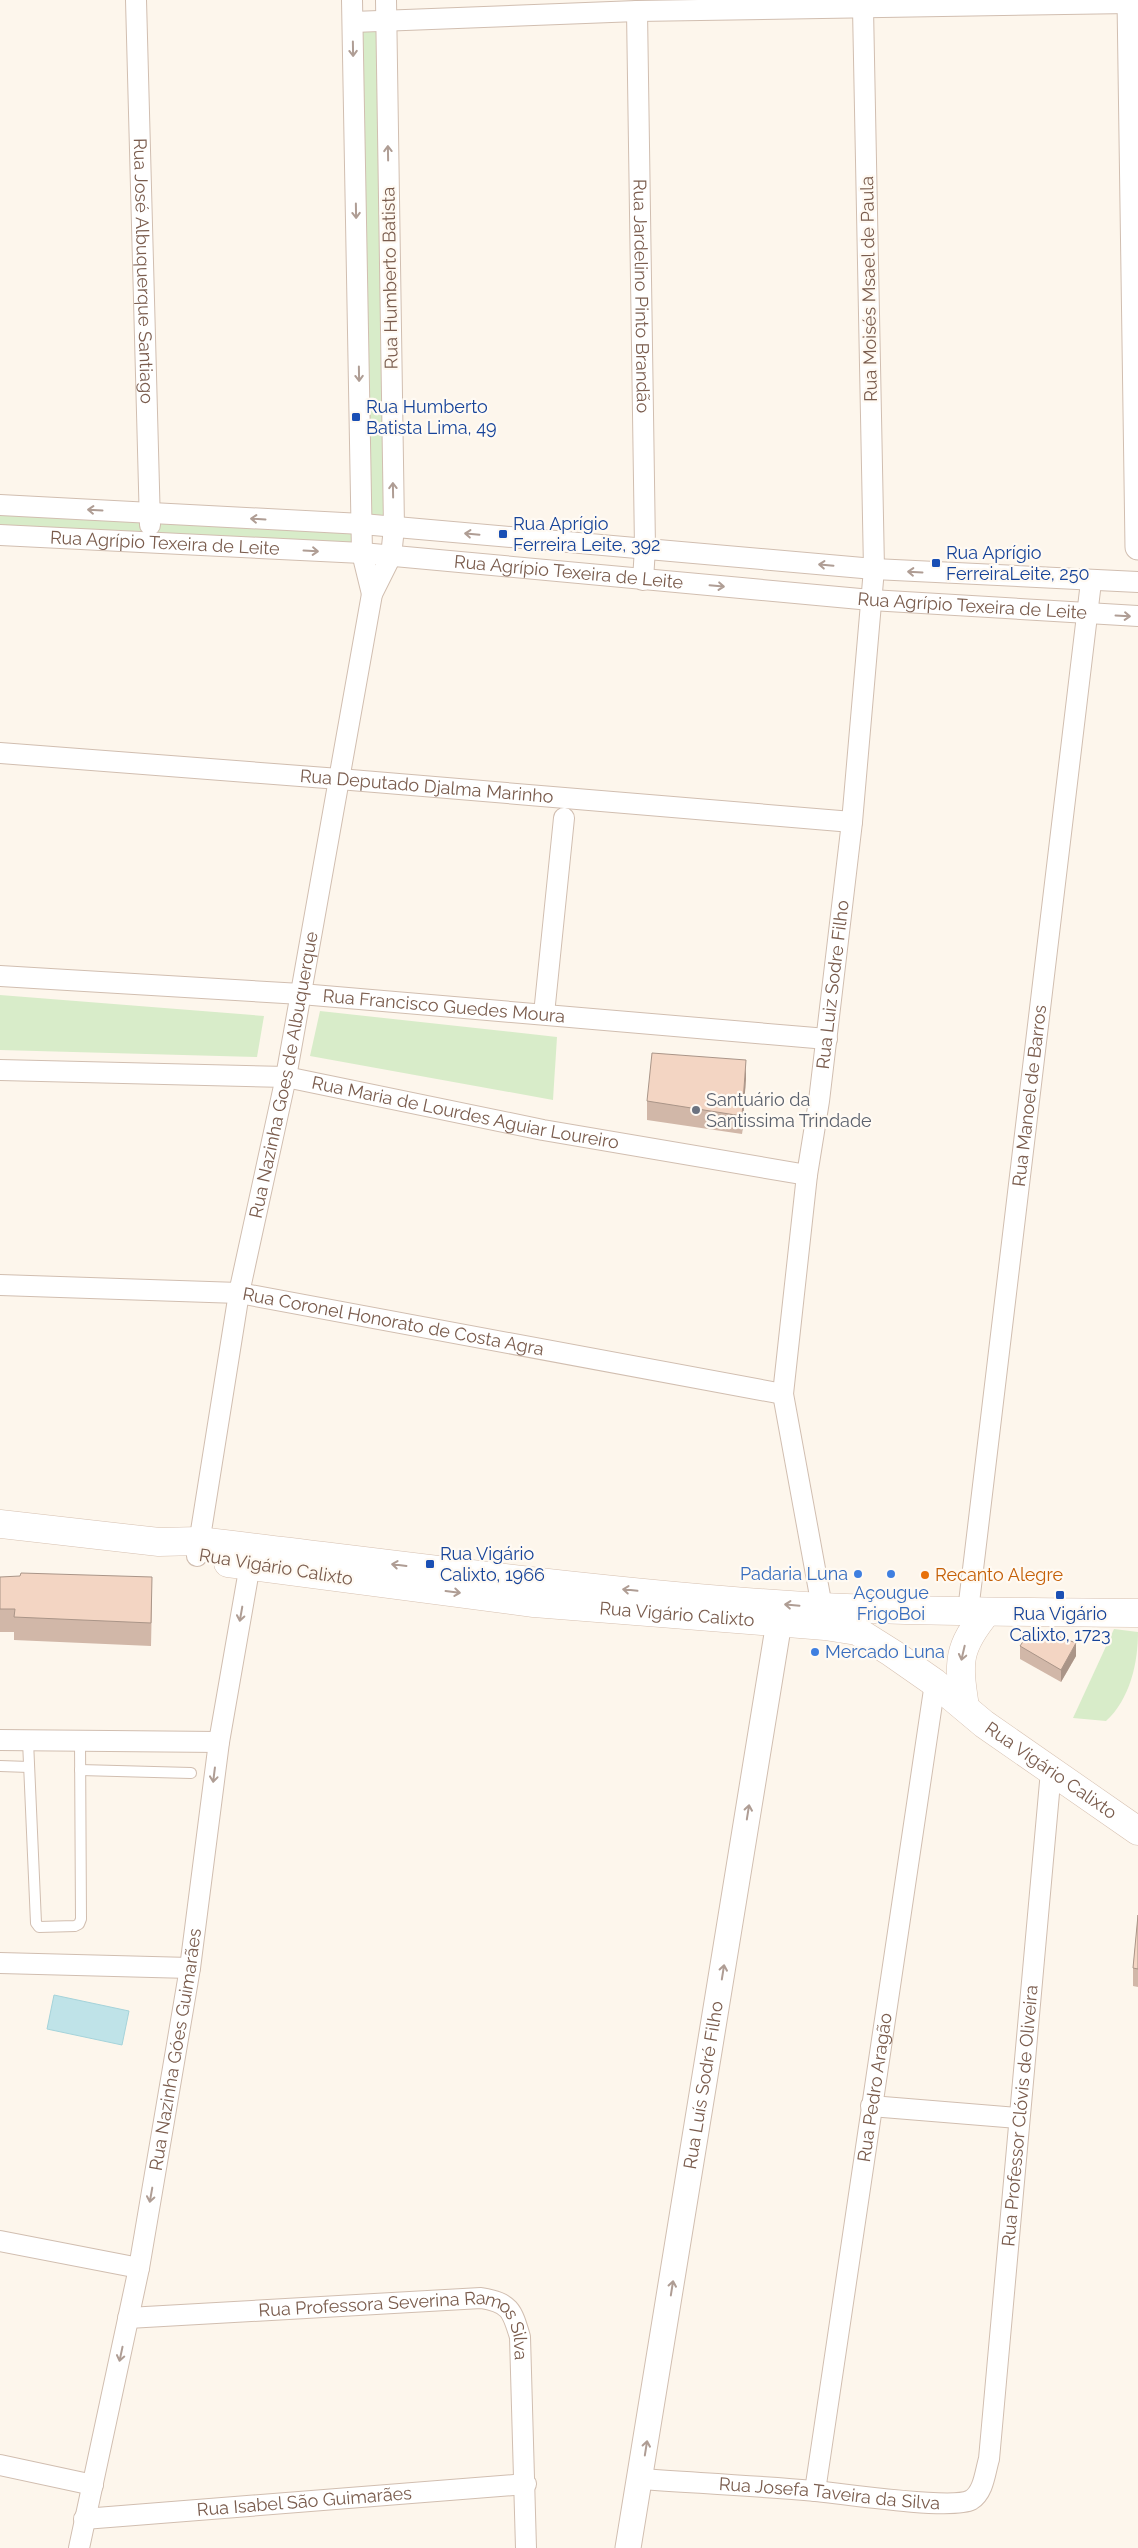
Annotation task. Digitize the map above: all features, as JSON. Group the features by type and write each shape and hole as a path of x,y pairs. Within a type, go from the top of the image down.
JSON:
{"main road":[{"name":"Rua Vigário Calixto","path":"0,1524 159,1542 534,1602 779,1622 857,1631 935,1683 984,1724 1138,1831"},
{"name":"Rua Vigário Calixto","path":"251,1557 822,1607 1138,1613"},
{"path":"965,1707 960,1674 961,1654 974,1628 978,1611"}],"street":[{"name":"Rua José Albuquerque Santiago","path":"136,0 150,542"},
{"name":"Rua Humberto Batista","path":"352,0 362,553"},
{"name":"Rua Humberto Batista","path":"386,0 394,528 391,556"},
{"path":"353,22 637,11 863,8 1130,1 1138,547"},
{"name":"Rua Moisés Msael de Paula","path":"863,8 874,570"},
{"name":"Rua Jardelino Pinto Brandão","path":"637,11 645,548 643,580"},
{"name":"Rua Agrípio Texeira de Leite","path":"0,505 362,524 874,570 1092,582 1138,582"},
{"name":"Rua Agrípio Texeira de Leite","path":"0,535 362,553 870,600 1138,616"},
{"name":"Rua Nazinha Goes de Albuquerque","path":"362,553 372,594"},
{"name":"Rua Nazinha Goes de Albuquerque","path":"198,1549 240,1294 286,1077 372,594 391,556"},
{"name":"Rua Luiz Sodre Filho","path":"822,1607 783,1394 807,1175 827,1038 852,822 874,570"},
{"name":"Rua Manoel de Barros","path":"978,1611 1092,582"},
{"name":"Rua Deputado Djalma Marinho","path":"0,754 339,779 852,822"},
{"path":"544,1014 564,818"},
{"name":"Rua Francisco Guedes Moura","path":"0,976 301,994 827,1038"},
{"name":"Rua Maria de Lourdes Aguiar Loureiro","path":"0,1070 286,1077 543,1130 807,1175"},
{"name":"Rua Coronel Honorato de Costa Agra","path":"0,1285 240,1294 783,1394"},
{"name":"Rua Nazinha Góes Guimarães","path":"79,2548 139,2268 190,1968 219,1742 251,1557"},
{"name":"Rua Luís Sodré Filho","path":"628,2548 641,2479 779,1622"},
{"name":"Rua Pedro Aragão","path":"815,2492 935,1683"},
{"path":"0,1740 219,1742"},
{"name":"Rua Professor Clóvis de Oliveira","path":"988,2459 1051,1771"},
{"path":"0,1964 190,1968"},
{"path":"871,2106 1018,2118"},
{"path":"0,2241 139,2268"},
{"name":"Rua Professora Severina Ramos Silva","path":"128,2318 481,2298 505,2304 514,2316 520,2337 526,2484 526,2548"},
{"name":"Rua Josefa Taveira da Silva","path":"641,2479 934,2503 959,2503 971,2500 981,2488 988,2459"},
{"path":"0,2465 93,2485"},
{"name":"Rua Isabel São Guimarães","path":"84,2519 526,2484"}],"lane":[{"path":"28,1741 36,1923 39,1927 76,1926 81,1919 80,1741"},
{"path":"0,1766 29,1767"},
{"path":"80,1770 191,1773"}],"green space":[{"path":"380,26 388,518 367,518 358,28"},
{"path":"0,511 145,519 146,535 0,529"},
{"path":"155,517 356,530 356,549 157,537"},
{"path":"0,995 264,1016 257,1057 0,1050"},
{"path":"320,1011 557,1037 553,1100 310,1056"},
{"path":"1114,1629 1138,1632 1134,1668 1127,1691 1106,1721 1073,1718"}],"water":[{"path":"54,1995 129,2011 122,2045 47,2029"}],"building":[{"name":"Santuário da Santissima Trindade","path":"652,1053 746,1060 742,1116 647,1101"},
{"path":"21,1573 152,1577 151,1623 14,1617 15,1609 0,1609 0,1577 20,1576"},
{"path":"1033,1627 1076,1643 1061,1670 1020,1646"},
{"path":"1138,1915 1138,1969 1133,1968"}],"place":[{"name":"Rua Humberto Batista Lima, 49","path":"356,417"},
{"name":"Rua Aprígio Ferreira Leite, 392","path":"503,534"},
{"name":"Rua Aprígio FerreiraLeite, 250","path":"936,563"},
{"name":"Santuário da Santissima Trindade","path":"696,1110"},
{"name":"Rua Vigário Calixto, 1966","path":"430,1564"},
{"name":"Padaria Luna","path":"858,1574"},
{"name":"Açougue FrigoBoi","path":"891,1574"},
{"name":"Recanto Alegre","path":"925,1575"},
{"name":"Rua Vigário Calixto, 1723","path":"1060,1595"},
{"name":"Mercado Luna","path":"815,1652"}]}
